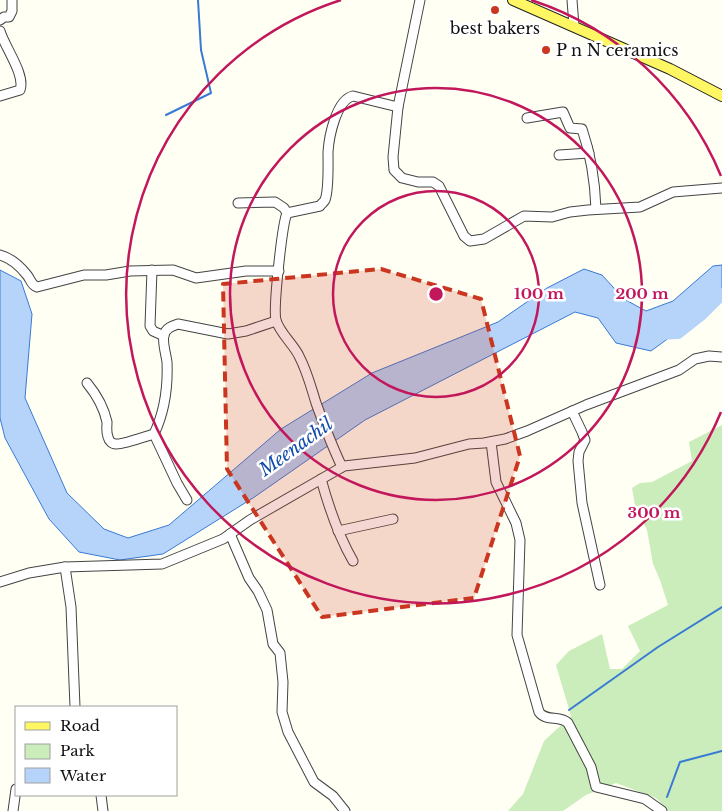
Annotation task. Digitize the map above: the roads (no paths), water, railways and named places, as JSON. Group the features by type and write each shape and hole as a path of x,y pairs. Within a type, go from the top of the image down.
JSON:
{"main road":[{"path":"513,0 670,69 722,96"}],"street":[{"path":"0,20 4,17 9,17 12,11 12,0"},
{"path":"420,0 398,106 393,158 394,170 402,178 418,182 433,182 439,186 464,236 470,241 484,239 524,216 552,217 570,212 640,207 674,192 722,188"},
{"path":"572,0 574,26"},
{"path":"0,31 22,86 20,90 0,96"},
{"path":"287,214 320,206 325,199 328,150 339,110 348,98 353,96 398,106"},
{"path":"527,118 563,112 570,128 582,129 589,153 595,188 596,210"},
{"path":"560,155 589,153"},
{"path":"238,203 275,202 284,208 287,214 282,228 276,321 298,354 309,378 333,449 342,467"},
{"path":"0,255 14,262 27,275 33,286 37,288 84,275 106,275 130,271 173,270 196,278 246,271 279,270"},
{"path":"152,270 150,326 153,331 164,336"},
{"path":"187,500 154,434 164,403 166,385 167,369 164,333 171,326 178,324 228,334 246,331 276,321"},
{"path":"0,582 29,573 66,567 162,564 223,538 250,520 342,467 415,458 469,444 491,442 516,436 572,411 678,370 695,359 709,356 722,357"},
{"path":"87,383 104,412 107,424 106,435 109,441 114,444 120,444 154,434"},
{"path":"572,411 585,440 579,452 578,461 582,504 600,585"},
{"path":"491,442 496,482 516,523 520,540 517,636 538,712 545,718 562,719 568,723 591,767 596,787 645,799 662,811"},
{"path":"321,480 330,511 353,561"},
{"path":"338,531 394,520"},
{"path":"230,534 249,578 267,610 273,644 280,653 283,682 282,712 288,732 314,782 332,796 345,811"},
{"path":"66,567 71,607 74,706"},
{"path":"13,811 15,796"},
{"path":"102,796 103,811"}],"water":[{"path":"722,265 722,299 651,351 616,343 598,318 575,312 365,420 253,498 163,554 120,560 79,552 49,519 5,438 0,418 0,270 21,281 32,314 25,398 67,493 104,529 128,538 169,525 281,429 372,373 498,322 547,288 584,269 602,275 624,299 646,311 673,301 713,266"}],"waterway":[{"path":"166,115 211,93 201,50 198,0"},
{"name":"Meenachil","path":"659,334 678,333 702,314 722,294"},
{"path":"569,710 658,647 722,607"},
{"path":"667,797 680,762 722,751"}],"place":[{"name":"best bakers","path":"495,10"},
{"name":"P n N ceramics","path":"546,50"}]}
